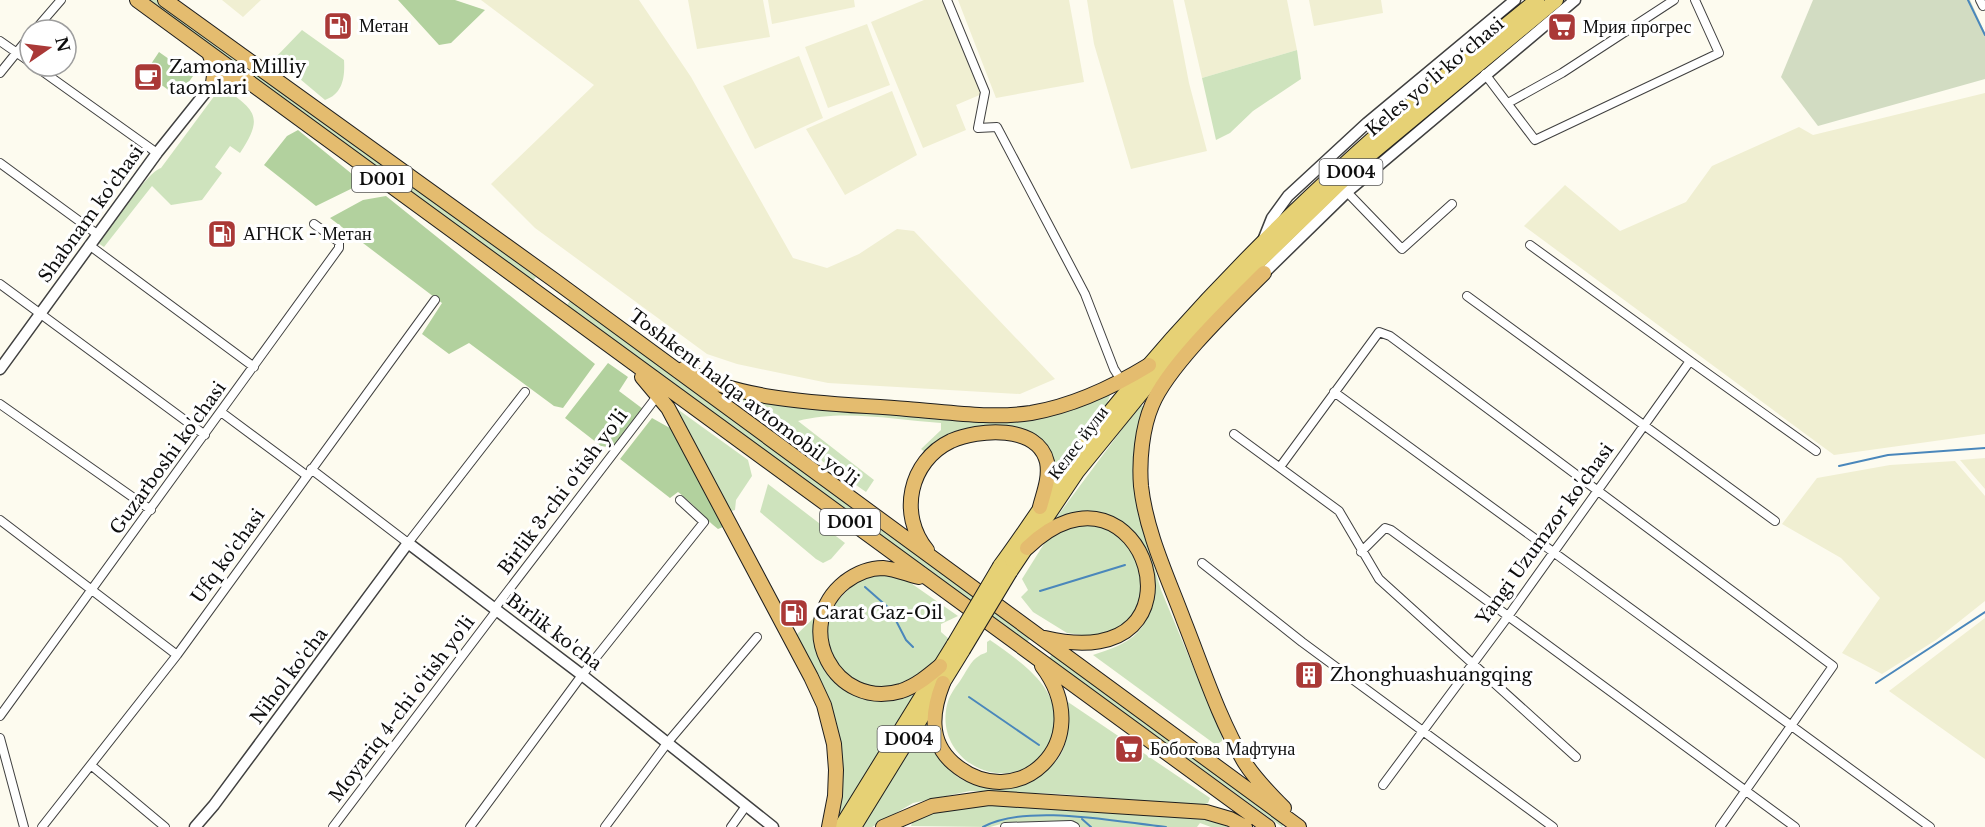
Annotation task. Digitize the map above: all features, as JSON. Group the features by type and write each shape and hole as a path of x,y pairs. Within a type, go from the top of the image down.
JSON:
{"highway":[{"name":"Toshkent halqa avtomobil yo'li","path":"137,0 1268,827"},
{"name":"Toshkent halqa avtomobil yo'li","path":"165,0 554,280 1300,827"},
{"path":"209,53 215,68 213,83 228,77 244,79"},
{"path":"1264,273 1194,348 1161,388 1149,414 1143,451 1141,485 1149,523 1161,561 1223,720 1256,779 1300,827"},
{"path":"542,297 554,280"},
{"path":"645,347 697,376 756,392 832,403 989,415 1022,414 1061,406 1156,363"},
{"path":"627,359 658,395 677,425 818,691 829,721 836,761 835,796 829,827"},
{"path":"940,565 916,534 910,506 912,490 922,469 944,445 964,436 991,433 1019,435 1032,441 1042,451 1047,465 1047,480 1040,507"},
{"path":"1027,548 1058,525 1074,520 1100,521 1119,528 1133,540 1146,562 1149,582 1146,603 1141,614 1134,623 1116,637 1099,643 1081,644 1037,636"},
{"path":"932,582 891,569 862,572 842,585 830,599 821,619 820,638 826,658 835,672 856,688 873,693 891,693 912,687 940,666"},
{"path":"943,683 934,710 934,724 940,746 949,759 965,772 984,780 1003,781 1022,777 1038,768 1052,754 1057,746 1063,723 1060,703 1053,684 1028,652"},
{"path":"883,827 902,822 941,804 989,798 1206,812 1230,819 1245,827"}],"main road":[{"name":"Keles yoʻli koʻchasi","path":"1156,363 1264,238 1452,68 1537,0"},
{"name":"Keles yoʻli koʻchasi","path":"1156,363 1367,157 1556,0"},
{"path":"1239,281 1264,273"},
{"name":"Келес йули","path":"1040,507 1075,457 1156,363"},
{"name":"Келес йули","path":"1027,548 1077,471 1156,363"},
{"name":"D004","path":"854,827 943,683 958,647 1040,507"},
{"name":"D004","path":"1005,569 1027,548"},
{"name":"D004","path":"841,827 940,666 958,647"}],"street":[{"path":"45,18 61,0"},
{"path":"947,0 985,92 978,128 997,127 1085,294 1114,369 1121,380"},
{"name":"Keles yoʻli koʻchasi","path":"1264,238 1272,218 1288,196 1367,123 1515,0"},
{"name":"Keles yoʻli koʻchasi","path":"1264,273 1347,192 1575,0"},
{"path":"1508,103 1562,73 1674,0"},
{"path":"1485,74 1535,140 1719,53 1695,0"},
{"path":"0,41 16,52"},
{"path":"0,73 18,50"},
{"path":"52,78 157,153"},
{"name":"Shabnam ko'chasi","path":"0,369 157,153 213,83"},
{"path":"0,163 97,234"},
{"path":"1347,192 1402,249 1452,204"},
{"name":"Guzarboshi ko'chasi","path":"0,716 94,590 339,248 339,242 314,224"},
{"path":"1530,244 1816,451"},
{"path":"89,245 254,367"},
{"path":"0,284 205,435"},
{"path":"1467,296 1775,521"},
{"name":"Ufq ko'chasi","path":"42,827 177,655 435,300"},
{"path":"1280,467 1379,332 1390,336 1833,666 1720,827"},
{"name":"Yangi Uzumzor ko'chasi","path":"1383,785 1509,615 1690,361"},
{"path":"408,543 525,392"},
{"path":"1334,392 1930,827"},
{"name":"Birlik 3-chi o'tish yo'li","path":"496,609 658,395"},
{"path":"0,404 151,510"},
{"name":"Birlik ko'cha","path":"221,412 408,543 496,609 668,742 773,827"},
{"path":"1234,434 1339,511 1350,527 1361,552 1379,579 1576,757"},
{"path":"470,827 582,675 704,522 680,500"},
{"path":"0,520 177,655"},
{"path":"1361,552 1378,533 1385,528 1391,530 1796,827"},
{"name":"Nihol ko'cha","path":"195,827 214,805 408,543"},
{"path":"1202,563 1302,642 1554,827"},
{"name":"Moyariq 4-chi o'tish yo'li","path":"333,827 496,609"},
{"path":"605,827 668,742 757,637"},
{"path":"0,738 24,827"},
{"path":"92,766 165,827"},
{"path":"731,827 746,806"},
{"path":"1005,827 1071,825 1075,827"}],"green space":[{"path":"148,0 157,0 536,277 533,281"},
{"path":"222,0 261,0 243,17"},
{"path":"398,0 455,0 485,10 451,43 439,45"},
{"path":"481,0 639,0 691,77 793,258 827,268 859,254 897,229 914,231 1055,379 1020,394 828,383 737,364 707,354 535,228 491,184 594,85"},
{"path":"688,0 763,0 770,37 697,49"},
{"path":"768,0 854,0 855,7 772,24"},
{"path":"924,0 943,0 982,94 956,105 966,130 923,148 871,22"},
{"path":"958,0 1069,0 1084,82 996,98"},
{"path":"1087,0 1173,0 1189,83 1207,151 1131,169 1094,44"},
{"path":"1184,0 1287,0 1297,50 1202,78"},
{"path":"1309,0 1381,0 1383,13 1314,26"},
{"path":"1813,0 1970,0 1985,33 1985,79 1818,126 1781,77"},
{"path":"867,24 890,85 828,108 805,47"},
{"path":"302,30 344,60 342,84 336,94 325,100 275,58"},
{"path":"1297,50 1301,79 1253,111 1230,133 1216,140 1202,78"},
{"path":"159,52 193,76 178,97 145,73"},
{"path":"799,56 823,118 755,149 723,86"},
{"path":"225,89 250,110 254,123 240,153 230,146 215,167 222,173 202,200 171,205 152,186 104,247 98,243 138,189 161,168 218,91"},
{"path":"892,91 917,155 845,195 806,129"},
{"path":"1985,93 1985,434 1834,455 1524,226 1565,185 1620,231 1686,202 1712,166 1799,127 1813,135"},
{"path":"298,130 363,183 316,206 264,165 287,136"},
{"path":"386,196 595,364 563,408 554,406 469,343 449,354 422,334 442,303 330,218 363,200"},
{"path":"570,301 1031,638 1027,642 567,305"},
{"path":"608,363 628,377 619,391 643,409 613,448 601,446 565,418"},
{"path":"1112,390 1106,406 1051,478 1052,468 1011,429 926,453 921,449 941,430 941,423 869,416 833,416 798,421 874,480 866,492 727,394 962,420 1019,421"},
{"path":"669,403 748,460 752,476 736,500 735,510 728,512"},
{"path":"1140,405 1146,407 1142,526 1161,590 1222,736 1222,741 1216,745 1093,655 1128,640 1138,632 1149,616 1154,597 1154,578 1149,560 1140,543 1128,528 1112,518 1093,513 1067,516 1053,522"},
{"path":"652,418 677,432 723,527 718,529 678,492 670,498 620,459"},
{"path":"1985,458 1985,489 1960,460"},
{"path":"1955,461 1985,496 1985,601 1936,640 1882,674 1842,653 1880,598 1841,558 1782,524 1817,478 1890,465"},
{"path":"768,484 845,543 831,559 823,563 816,559 760,512"},
{"path":"1083,522 1098,523 1121,534 1141,562 1142,599 1134,616 1104,638 1067,633 1033,612 1021,597 1028,590 1022,579 1047,539"},
{"path":"886,573 905,579 958,616 941,624 941,632 949,639 926,669 901,684 876,687 853,678 836,663 827,642 829,618 843,595 853,586 867,577"},
{"path":"815,617 815,640 819,660 828,675 840,687 856,694 875,698 895,697 917,692 836,822 841,768 794,637"},
{"path":"1985,618 1985,759 1889,691"},
{"path":"990,640 1038,679 1053,705 1055,720 1048,749 1035,762 1019,771 1003,773 986,771 972,764 959,754 950,740 946,723 950,696 973,661 987,652 987,642"},
{"path":"1052,654 1284,824 1282,827 1049,658"},
{"path":"1068,702 1210,798 1208,803 1202,805 1059,794 970,791 913,803 872,827 862,827 928,719 938,750 949,769 957,777 967,782 985,784 1038,772 1054,764 1064,748 1069,720"},
{"path":"971,803 1203,816 1228,827 1211,827 1200,823 1197,827 1077,827 1072,823 1001,824 990,827 911,826 914,817"}],"waterway":[{"path":"1968,0 1985,35"},
{"path":"1839,466 1888,455 1985,448"},
{"path":"1040,591 1125,565"},
{"path":"865,587 890,609 906,640 913,647"},
{"path":"1876,683 1985,612"},
{"path":"969,697 1039,745"},
{"path":"983,827 1001,820 1047,815 1098,818 1166,827"},
{"path":"1082,819 1091,827"}],"place":[{"name":"Метан","path":"338,26"},
{"name":"Мрия прогрес","path":"1562,27"},
{"name":"Zamona Milliy taomlari","path":"148,77"},
{"name":"АГНСК - Метан","path":"222,234"},
{"name":"Carat Gaz-Oil","path":"794,613"},
{"name":"Zhonghuashuangqing","path":"1309,675"},
{"name":"Боботова Мафтуна","path":"1129,749"}]}
